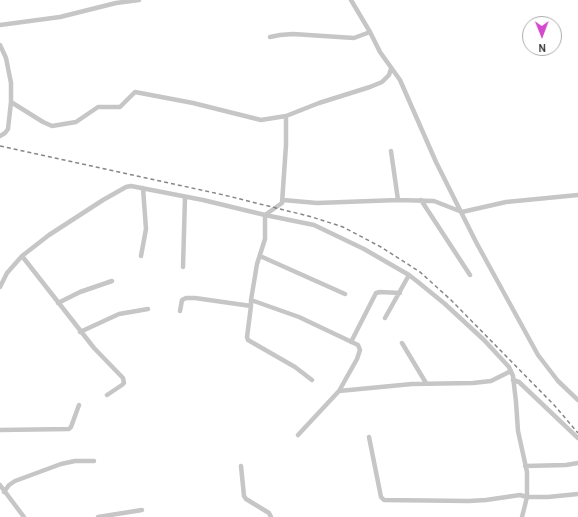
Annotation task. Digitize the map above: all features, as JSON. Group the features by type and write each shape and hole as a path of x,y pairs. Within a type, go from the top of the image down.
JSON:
{"street":[{"path":"0,25 65,16 106,3 139,0"},
{"path":"351,0 380,52 400,80 436,162 476,242 538,355 558,381 578,400"},
{"path":"270,37 280,34 294,34 354,38 370,32"},
{"path":"0,45 6,58 12,84 8,129 0,136"},
{"path":"11,102 52,126 76,122 98,107 120,107 135,92 193,103 262,120 286,116 382,82 389,75 392,69"},
{"path":"265,215 280,205 283,200 286,116"},
{"path":"391,151 398,200"},
{"path":"0,287 7,273 22,256 55,231 120,190 131,186 203,200 314,225 364,249 409,275 445,304 500,356 511,371 516,402 518,431 527,481 527,497 522,517"},
{"path":"142,256 146,228 143,188"},
{"path":"283,200 317,203 421,200 441,203 462,212 506,202 578,195"},
{"path":"183,267 185,197"},
{"path":"421,200 470,275"},
{"path":"265,215 264,239 251,300 246,335 247,339 295,367 312,380"},
{"path":"22,256 80,332 123,378 124,381 122,385 107,395"},
{"path":"260,256 345,294"},
{"path":"385,318 409,275"},
{"path":"58,303 80,292 112,282"},
{"path":"351,342 376,293 400,293"},
{"path":"180,311 182,300 186,298 251,306"},
{"path":"251,300 299,317 359,347 360,352 339,391 298,435"},
{"path":"80,332 119,314 148,309"},
{"path":"402,343 426,383"},
{"path":"339,391 426,383 491,381 511,371"},
{"path":"513,380 519,382 578,438"},
{"path":"0,430 69,429 79,405"},
{"path":"369,437 381,497 384,500 469,501 520,495 527,497 548,497 578,494"},
{"path":"4,492 9,485 15,481 61,464 75,461 94,460"},
{"path":"525,466 566,465 578,463"},
{"path":"241,466 244,496 246,499 270,513 271,517"},
{"path":"0,485 24,517"},
{"path":"98,517 142,510"}],"railway":[{"path":"0,146 224,195 312,217 343,227 381,247 420,272 451,300 555,406 578,433"}]}
